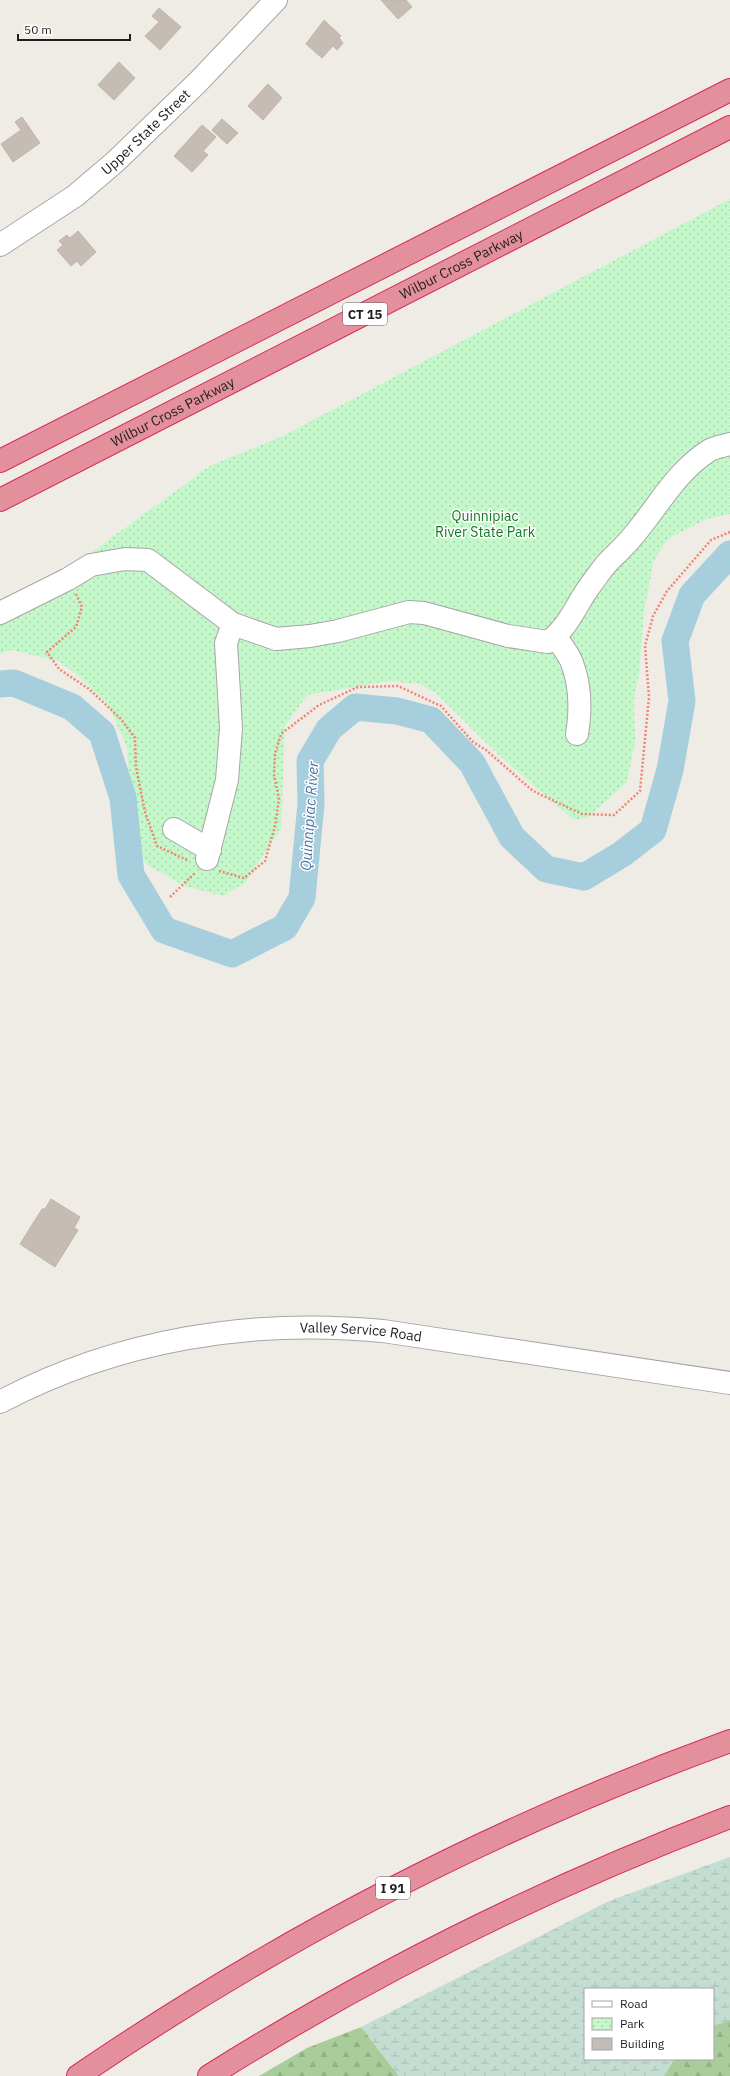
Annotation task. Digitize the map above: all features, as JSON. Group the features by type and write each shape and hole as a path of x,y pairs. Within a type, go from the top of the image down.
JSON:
{"highway":[{"name":"CT 15","path":"0,461 730,90"},
{"name":"Wilbur Cross Parkway","path":"0,500 730,127"},
{"name":"I 91","path":"78,2076 154,2026 262,1960 382,1894 557,1810 636,1777 730,1741"},
{"path":"209,2076 357,1988 445,1941 590,1873 730,1816"}],"street":[{"name":"Upper State Street","path":"0,245 75,196 115,162 198,82 276,0"},
{"path":"0,613 68,579 91,565 125,559 148,560 233,624 270,637 282,638 310,636 338,631 409,612 424,613 508,636 532,641 548,642 569,622 581,599 608,562 632,538 647,520 657,503 676,480 690,465 711,449 730,444"},
{"path":"174,829 206,858 224,795 230,746 232,728 226,642 233,624"},
{"path":"556,636 572,662 579,689 580,715 577,734"},
{"name":"Valley Service Road","path":"0,1402 62,1373 125,1352 203,1335 284,1327 329,1327 382,1331 730,1384"}],"path":[{"path":"68,579 82,607 76,627 47,652 59,669 89,689 121,719 135,738 136,767 145,812 157,846 206,858 244,878 264,861 275,826 279,799 274,775 275,754 281,734 320,705 358,687 398,686 441,706 473,742 486,750 533,791 582,814 614,815 640,791 649,697 645,646 653,616 667,591 711,540 730,532"},
{"path":"170,897 206,858"}],"green space":[{"name":"Quinnipiac River State Park","path":"730,199 730,514 707,519 669,538 654,560 644,612 639,674 634,700 635,742 627,782 588,817 574,820 500,756 436,693 420,684 389,681 307,695 285,726 281,829 245,883 223,896 185,886 147,865 134,846 127,748 109,706 79,676 58,661 11,650 0,654 0,608 32,596 210,466 285,435"},
{"path":"730,1857 730,2020 714,2026 714,1988 584,1988 584,2060 673,2060 664,2076 399,2076 361,2027 609,1901"},
{"path":"730,2020 730,2076 664,2076 673,2060 714,2060 714,2026"},
{"path":"361,2027 399,2076 259,2076 307,2048"}],"building":[{"path":"381,0 406,0 412,7 398,19"},
{"path":"159,8 181,27 160,50 145,36 159,22 152,16"},
{"path":"324,20 341,36 339,38 343,43 337,50 333,46 322,58 306,44"},
{"path":"119,62 135,78 114,100 98,85"},
{"path":"268,84 282,98 263,120 248,106"},
{"path":"22,117 40,143 13,162 1,144 21,130 15,122"},
{"path":"222,119 238,133 227,144 212,130"},
{"path":"202,125 216,137 203,151 208,155 192,172 174,156"},
{"path":"78,231 96,252 81,266 77,261 71,266 57,250 63,245 59,241 67,235 70,238"},
{"path":"51,1199 80,1217 74,1228 78,1230 55,1267 20,1244 42,1209 45,1209"}],"waterway":[{"name":"Quinnipiac River","path":"0,684 14,683 72,707 102,733 123,798 131,875 164,930 232,954 285,927 302,898 311,804 310,761 329,729 355,707 397,711 431,720 472,763 512,837 546,869 584,877 622,854 653,830 670,770 682,701 675,641 692,595 730,554"}]}
